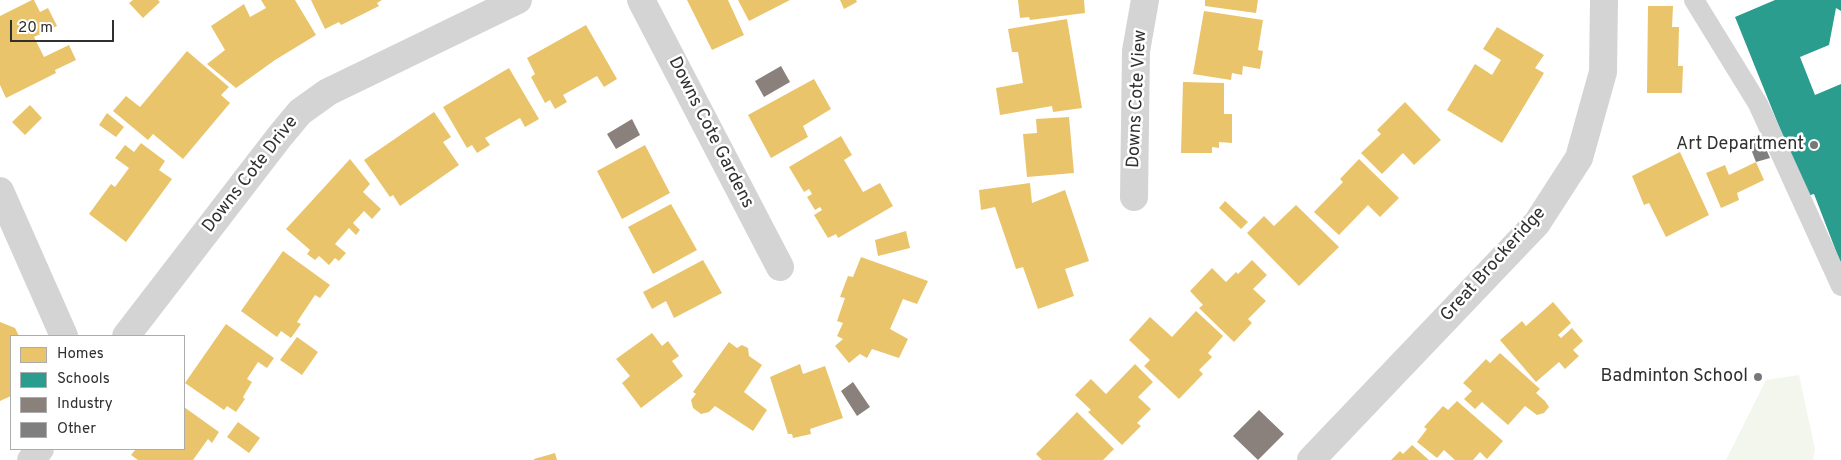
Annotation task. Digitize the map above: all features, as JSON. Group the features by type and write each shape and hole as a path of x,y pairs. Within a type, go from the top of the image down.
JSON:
{"street":[{"name":"Downs Cote Drive","path":"127,335 300,112 328,92 518,0"},
{"name":"Downs Cote Gardens","path":"641,0 780,267"},
{"name":"Downs Cote View","path":"1134,197 1136,51 1145,0"},
{"name":"Great Brockeridge","path":"1311,460 1537,222 1579,158 1603,72 1604,0"},
{"path":"0,191 64,335"},
{"path":"31,460 39,450"}],"lane":[{"path":"1694,0 1758,104 1841,286"}],"shaded area":[{"path":"1799,375 1815,449 1813,460 1726,460 1766,380"}],"building: Homes":[{"path":"34,0 40,12 48,8 57,26 34,37 44,57 69,45 76,60 55,70 56,73 6,98 0,85 0,16"},
{"path":"133,0 158,0 160,2 143,18 129,3"},
{"path":"261,0 295,0 316,35 275,60 236,88 207,64 225,50 211,26 244,4 250,17 266,8"},
{"path":"311,0 382,0 377,3 379,6 341,25 339,22 325,29"},
{"path":"687,0 728,0 744,35 712,50"},
{"path":"738,0 790,0 749,21"},
{"path":"840,0 856,0 857,2 844,9"},
{"path":"1018,0 1084,0 1085,13 1030,20 1029,17 1020,18"},
{"path":"1205,0 1258,0 1256,13 1205,6"},
{"path":"1648,6 1673,6 1672,27 1679,27 1678,66 1683,66 1682,93 1647,93"},
{"path":"1204,11 1263,20 1258,50 1263,51 1260,69 1243,66 1242,75 1232,73 1231,80 1193,74"},
{"path":"1067,19 1082,108 1053,112 1052,106 1000,115 996,88 1023,83 1018,52 1012,52 1008,29"},
{"path":"586,25 617,79 604,87 597,76 563,95 567,102 555,109 550,100 545,103 531,77 535,74 527,58"},
{"path":"1497,27 1544,55 1535,68 1544,73 1502,143 1447,110 1475,64 1492,75 1501,60 1483,49"},
{"path":"187,51 229,87 221,95 230,103 183,159 153,134 148,140 113,111 126,96 140,107"},
{"path":"509,68 539,119 525,127 520,118 485,138 490,145 477,153 472,145 467,148 443,107"},
{"path":"814,79 831,109 803,126 808,137 771,158 748,115"},
{"path":"1183,82 1224,83 1224,114 1232,114 1232,143 1219,142 1219,148 1212,147 1212,153 1181,153"},
{"path":"1405,102 1441,140 1414,165 1403,153 1382,174 1361,153 1381,134 1377,130"},
{"path":"30,105 42,118 25,135 12,122"},
{"path":"434,112 451,137 443,142 459,165 400,206 393,195 390,197 364,160"},
{"path":"107,113 124,127 116,137 99,125"},
{"path":"1069,117 1074,173 1027,177 1023,134 1037,133 1036,119"},
{"path":"841,136 852,155 844,160 863,192 880,183 893,206 838,238 836,234 828,238 814,215 822,210 820,207 815,210 807,197 812,194 809,189 804,192 789,167"},
{"path":"141,143 165,161 159,170 172,179 126,242 89,214 111,184 115,187 129,168 115,158 125,145 134,152"},
{"path":"645,145 670,193 622,219 597,171"},
{"path":"1680,152 1709,215 1666,237 1649,203 1644,205 1632,176"},
{"path":"350,159 370,184 363,192 381,209 372,219 364,211 353,223 360,230 356,235 349,228 335,244 346,253 339,261 335,258 329,265 319,256 315,260 307,254 310,250 286,229"},
{"path":"1359,159 1399,198 1380,217 1368,205 1339,235 1314,212 1343,182 1340,179"},
{"path":"1756,162 1764,180 1737,193 1739,200 1721,208 1706,173 1725,165 1729,175"},
{"path":"1030,183 1032,203 1065,190 1089,261 1065,269 1074,296 1038,309 1023,267 1016,269 995,207 981,210 979,190"},
{"path":"1225,201 1248,222 1241,229 1219,208"},
{"path":"671,204 697,250 653,274 628,227"},
{"path":"1296,205 1339,247 1299,286 1247,233 1264,216 1274,226"},
{"path":"906,231 910,248 878,256 875,240"},
{"path":"283,251 330,285 320,298 315,295 297,322 301,324 291,338 281,331 277,337 241,311"},
{"path":"861,257 928,281 917,304 903,299 890,329 908,339 899,358 872,349 867,358 860,354 849,363 835,346 843,339 837,336 843,323 837,321 845,298 840,297 848,276 853,277"},
{"path":"703,260 722,293 674,318 666,301 652,309 643,292"},
{"path":"1252,260 1267,275 1253,289 1266,301 1248,319 1252,323 1234,342 1199,308 1203,305 1190,291 1212,268 1226,282 1236,272 1238,274"},
{"path":"1553,302 1571,323 1558,335 1561,338 1572,328 1583,341 1573,350 1579,356 1565,369 1559,362 1536,382 1500,340 1522,321 1526,326"},
{"path":"1196,311 1223,336 1208,353 1212,357 1199,370 1203,374 1179,399 1144,366 1150,360 1129,340 1150,317 1172,337"},
{"path":"0,322 15,328 18,335 10,335 10,396 0,401"},
{"path":"226,324 274,358 267,368 258,362 247,379 252,382 243,397 245,399 236,412 227,406 224,410 185,383"},
{"path":"652,333 662,346 668,341 679,356 672,361 683,376 641,408 622,383 630,376 616,359"},
{"path":"297,337 318,352 302,375 280,360"},
{"path":"729,342 737,348 742,345 748,348 749,356 762,365 744,392 767,410 753,431 715,406 709,412 701,414 693,408 691,400 696,394 693,392"},
{"path":"1500,353 1540,389 1536,393 1549,407 1544,413 1537,415 1525,406 1508,425 1482,402 1475,409 1464,399 1472,391 1463,383 1486,359 1490,363"},
{"path":"800,364 803,374 825,366 843,418 810,429 811,434 793,438 792,434 788,434 770,377"},
{"path":"1135,364 1153,382 1138,397 1151,409 1137,423 1141,426 1122,445 1088,412 1091,410 1075,395 1091,379 1106,394"},
{"path":"1457,401 1503,441 1487,459 1480,452 1473,460 1455,460 1444,450 1437,458 1417,442 1427,429 1424,427 1443,406 1448,410"},
{"path":"185,408 219,432 212,443 208,439 193,460 138,460 131,455 135,450 185,450"},
{"path":"1077,412 1114,449 1103,460 1042,460 1036,454"},
{"path":"238,422 260,438 249,453 227,437"},
{"path":"1412,445 1429,460 1391,460 1400,451 1403,454"},
{"path":"555,453 557,460 534,460 534,459"}],"building: Schools":[{"name":"Art Department","path":"1775,0 1841,0 1841,11 1836,8 1829,45 1800,57 1815,95 1841,84 1841,264 1814,194 1807,196 1735,17"}],"building: Industry":[{"path":"781,66 790,82 764,97 755,81"},
{"path":"632,119 640,135 616,149 607,134"},
{"path":"853,382 870,407 857,416 841,391"},
{"path":"1259,410 1284,434 1258,460 1233,436"}],"building: Other":[{"path":"1760,135 1770,158 1756,162 1747,139"}],"place":[{"name":"Art Department","path":"1814,145"},
{"name":"Badminton School","path":"1758,377"}]}
